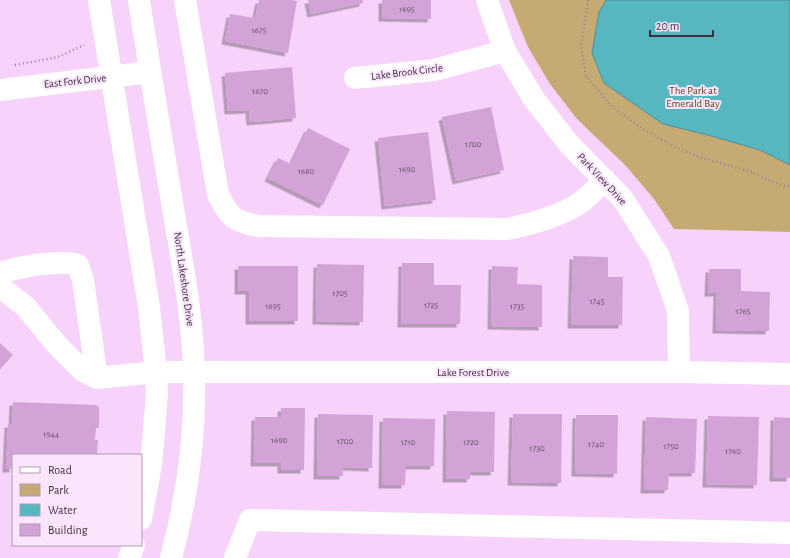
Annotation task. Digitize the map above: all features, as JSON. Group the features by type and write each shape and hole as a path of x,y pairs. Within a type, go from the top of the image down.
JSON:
{"street":[{"path":"99,0 149,308 156,372 157,394 151,465 142,514"},
{"name":"North Lakeshore Drive","path":"139,0 187,292 194,372 193,424 188,472 183,507 171,558"},
{"path":"185,0 218,194 226,210 242,222 259,226 507,228 534,223 554,216 579,203 605,180"},
{"name":"Park View Drive","path":"487,0 505,51 534,99 569,144 623,198 659,256 678,311 679,372"},
{"name":"Lake Brook Circle","path":"355,78 434,70 505,51"},
{"name":"East Fork Drive","path":"0,90 150,72"},
{"path":"0,272 63,262 73,262 78,265 83,280 97,378"},
{"path":"0,287 25,306 57,345 82,370 97,378"},
{"name":"Lake Forest Drive","path":"97,378 156,372 679,372 790,374"},
{"path":"235,558 250,520 790,533"},
{"path":"129,558 134,546"}],"path":[{"path":"588,0 581,47 586,76 612,107 641,128 669,144 699,157 752,172 770,181 785,186 790,186"},
{"path":"15,65 58,57 85,45 86,39"}],"green space":[{"name":"The Park at Emerald Bay","path":"509,0 790,0 790,232 674,229 654,199 626,166 577,119 550,84 528,47"}],"water":[{"path":"606,0 790,0 790,165 760,150 663,124 604,83 592,53 599,12"}],"building":[{"path":"259,0 297,1 288,53 225,41 230,14 255,18"},
{"path":"308,0 363,0 363,3 311,14"},
{"path":"382,0 431,0 431,19 382,18"},
{"path":"292,67 296,118 250,122 249,110 228,111 225,73"},
{"path":"491,107 504,170 456,181 442,117"},
{"path":"308,128 350,149 323,205 268,178 278,158 291,164"},
{"path":"428,132 436,200 385,206 378,138"},
{"path":"573,256 608,257 608,277 623,277 622,325 571,325"},
{"path":"402,263 434,263 434,285 461,285 460,324 401,324"},
{"path":"317,264 364,265 363,322 316,321"},
{"path":"238,266 298,266 298,321 249,321 249,291 238,291"},
{"path":"492,266 518,267 517,284 542,285 542,327 491,326"},
{"path":"709,269 741,269 741,291 770,292 769,331 716,330 717,293 708,293"},
{"path":"0,343 13,355 0,369"},
{"path":"13,402 97,405 97,407 99,407 99,428 96,428 95,440 98,440 97,454 12,454 12,469 6,469 8,424 12,424"},
{"path":"281,408 305,408 304,470 281,470 281,463 254,463 255,417 281,417"},
{"path":"447,411 495,412 494,472 471,472 470,479 446,479"},
{"path":"318,414 373,415 372,468 343,467 343,476 317,476"},
{"path":"513,414 562,414 561,483 511,482"},
{"path":"576,415 618,415 617,474 575,473"},
{"path":"708,416 759,417 757,485 706,484"},
{"path":"646,417 697,419 695,473 669,473 668,490 644,490"},
{"path":"774,417 790,418 790,478 773,478"},
{"path":"383,418 435,419 434,466 406,466 405,485 382,485"}]}
